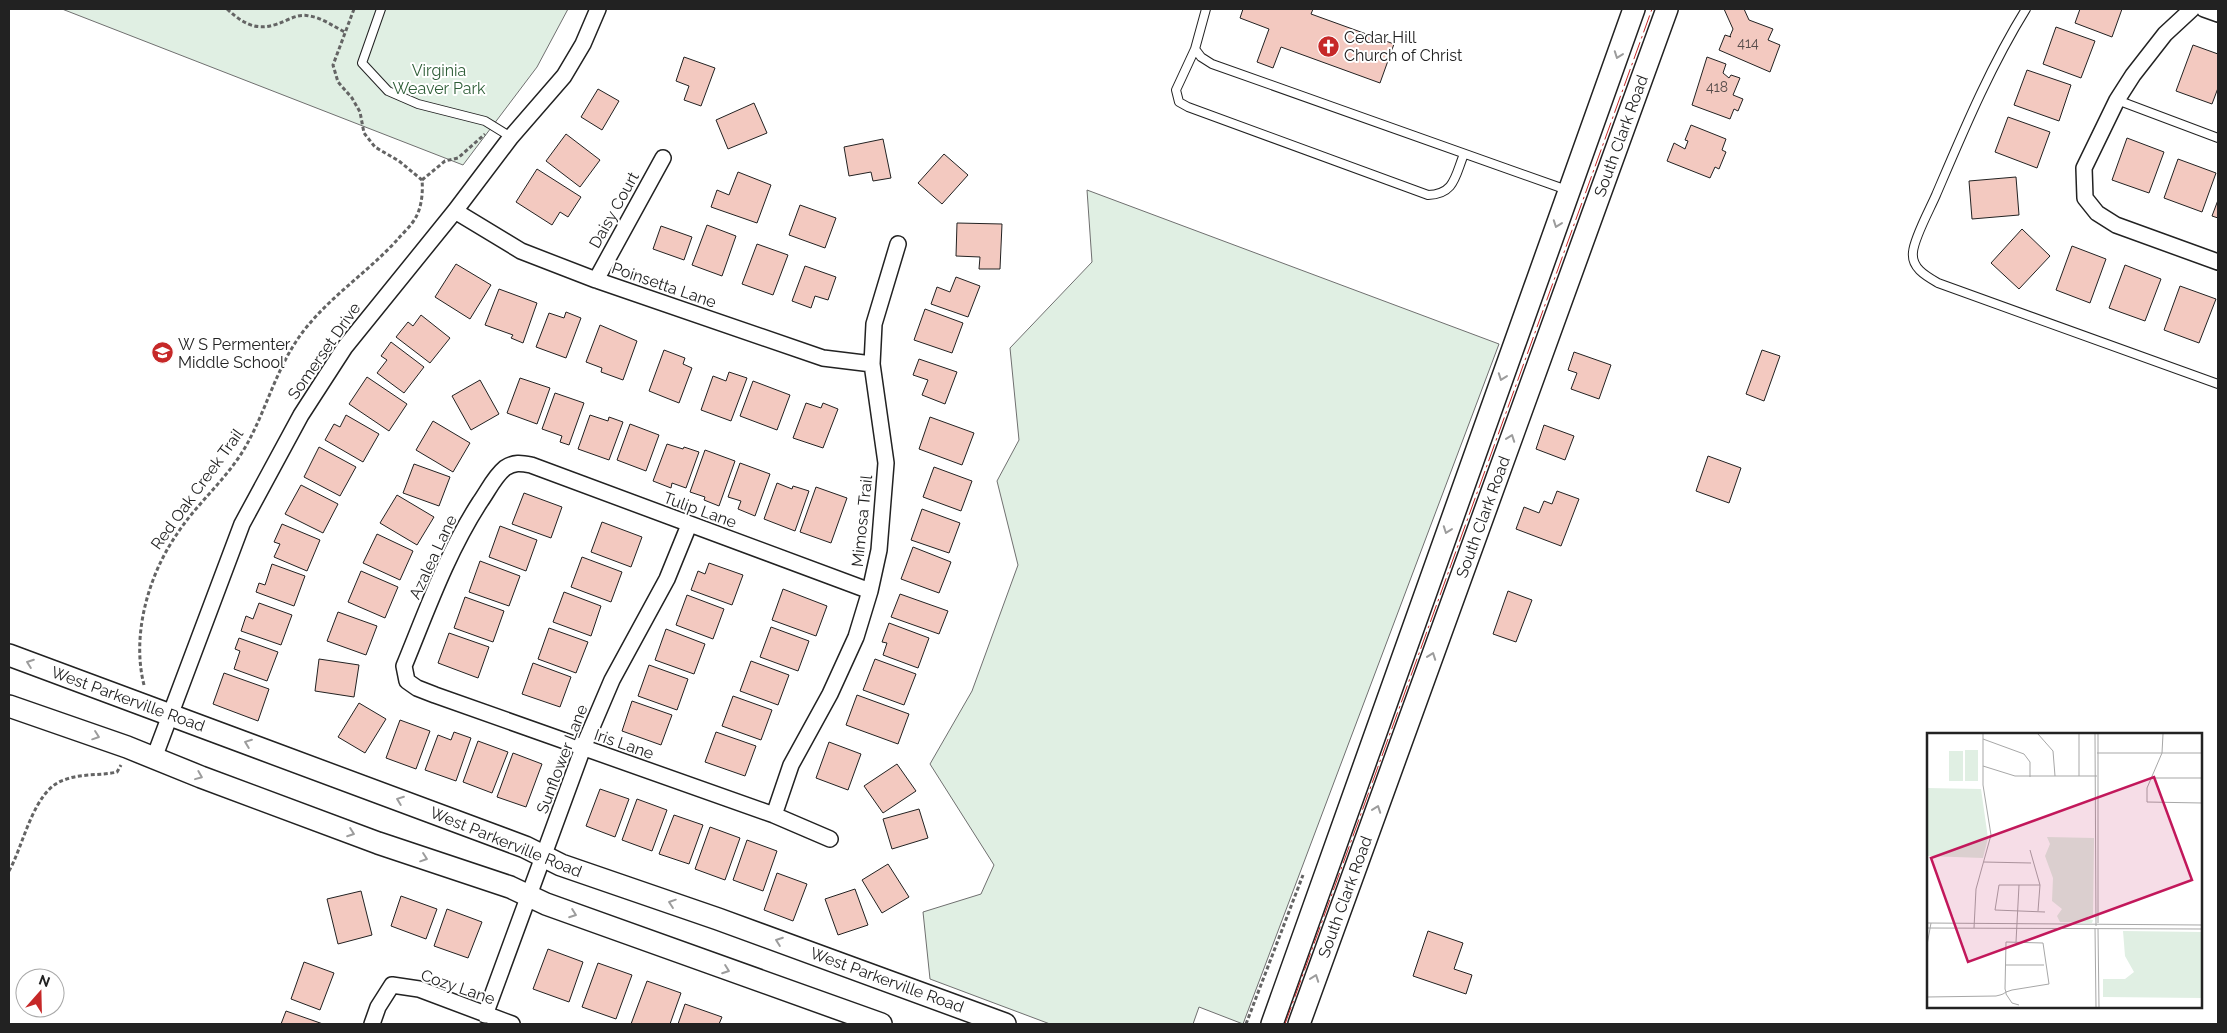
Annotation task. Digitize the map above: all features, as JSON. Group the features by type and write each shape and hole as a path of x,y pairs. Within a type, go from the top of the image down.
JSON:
{"main road":[{"name":"South Clark Road","path":"1272,1024 1634,9"},
{"name":"South Clark Road","path":"1299,1024 1667,9"},
{"path":"1569,191 1598,200"},
{"name":"West Parkerville Road","path":"9,655 525,847 561,865 718,918 1005,1024"},
{"path":"9,706 369,839 510,887 528,896 881,1024"}],"street":[{"name":"Somerset Drive","path":"154,758 242,524 301,415 345,347 455,211 511,137 564,76 583,44 598,9"},
{"path":"2192,9 2165,34 2133,75 2117,100 2084,168 2085,198 2097,213 2116,225 2218,262"},
{"path":"2204,9 2218,14"},
{"name":"Daisy Court","path":"596,280 663,158"},
{"name":"Poinsetta Lane","path":"455,211 521,251 596,280 823,358 872,364"},
{"name":"Mimosa Trail","path":"774,815 791,765 830,694 856,637 870,592 879,550 886,463 872,364 874,324 898,244"},
{"name":"Tulip Lane","path":"518,462 531,465 870,592"},
{"name":"Azalea Lane","path":"407,680 404,666 441,573 468,520 494,480 506,468 518,462"},
{"name":"Sunflower Lane","path":"485,1015 583,748 612,680 667,579 689,525"},
{"name":"Iris Lane","path":"407,680 417,688 435,696 774,815 830,839"},
{"name":"Cozy Lane","path":"372,1024 378,1007 392,984 419,989 512,1024"}],"lane":[{"path":"381,9 362,63 388,91 418,104 485,121 511,137"},
{"path":"1206,9 1195,49 1176,90 1179,102 1188,107 1428,195 1440,194 1449,189 1464,154"},
{"path":"2026,9 2010,36 1963,132 1922,227 1913,252 1916,267 1938,283 2218,384"},
{"path":"1195,49 1201,57 1212,64 1569,191"},
{"path":"2117,100 2218,138"}],"path":[{"path":"227,9 248,24 262,28 271,27 296,16 310,16 345,32"},
{"path":"354,9 333,65 338,82 352,98 360,112 364,133 375,147 399,161 422,180 445,161 458,158 494,127"},
{"name":"Red Oak Creek Trail","path":"145,689 139,667 139,642 152,582 163,556 179,530 242,452 252,434 281,365 303,332 326,307 378,260 416,217 423,192 422,180"},
{"path":"9,871 41,797 62,780 92,773 107,774 117,772 121,765"}],"green space":[{"name":"Virginia Weaver Park","path":"62,9 568,9 537,67 463,165"},
{"path":"1087,190 1499,344 1243,1024 1199,1007 1193,1024 1050,1024 930,979 923,912 981,894 994,865 930,764 972,691 1018,565 997,481 1019,440 1010,348 1092,262"}],"building":[{"name":"Cedar Hill Church of Christ","path":"1243,9 1313,9 1311,14 1394,44 1380,83 1281,47 1273,68 1257,62 1269,29 1240,18"},
{"path":"1724,9 1744,9 1749,20 1773,29 1768,40 1780,45 1770,72 1719,50 1725,35 1731,37 1733,29"},
{"path":"2080,9 2122,9 2112,37 2075,23"},
{"path":"2056,27 2095,41 2081,78 2043,64"},
{"path":"2193,45 2218,54 2218,88 2212,104 2176,91"},
{"path":"684,57 715,68 701,106 684,100 689,86 676,81"},
{"path":"1707,57 1726,64 1723,73 1729,78 1731,75 1740,78 1733,95 1743,99 1738,111 1734,109 1730,119 1692,105"},
{"path":"2027,70 2071,85 2059,121 2014,105"},
{"path":"598,89 619,101 602,130 581,117"},
{"path":"754,103 767,133 728,149 716,120"},
{"path":"2008,117 2050,132 2037,168 1995,152"},
{"path":"1691,125 1726,139 1722,150 1726,152 1719,169 1715,167 1710,178 1667,161 1674,143 1685,149 1688,141 1685,140"},
{"path":"566,134 600,160 580,187 546,161"},
{"path":"2127,138 2164,152 2149,193 2112,180"},
{"path":"883,139 891,178 873,181 871,172 849,176 844,147"},
{"path":"944,154 968,175 942,204 918,183"},
{"path":"2178,159 2216,173 2202,212 2164,198"},
{"path":"537,169 581,197 568,217 560,212 552,225 516,202"},
{"path":"738,172 771,185 757,223 711,207 717,190 729,195"},
{"path":"2016,177 2019,215 1972,219 1969,181"},
{"path":"2218,200 2218,218 2212,216"},
{"path":"800,205 836,218 825,248 789,235"},
{"path":"957,223 1002,224 1000,269 979,269 980,257 956,256"},
{"path":"707,225 736,236 722,276 692,265"},
{"path":"661,226 692,237 684,260 653,249"},
{"path":"2022,229 2050,256 2019,289 1991,263"},
{"path":"757,244 788,255 773,295 742,284"},
{"path":"2072,246 2106,259 2090,303 2056,290"},
{"path":"456,264 491,285 470,319 435,297"},
{"path":"2125,265 2161,279 2145,321 2109,308"},
{"path":"805,266 836,277 828,300 815,296 811,308 792,301"},
{"path":"956,277 980,286 968,317 931,304 937,287 950,292"},
{"path":"2180,286 2216,299 2199,343 2164,330"},
{"path":"499,289 537,303 523,343 511,338 513,335 485,325"},
{"path":"925,309 963,323 952,353 914,340"},
{"path":"566,312 581,318 566,358 536,347 549,313 564,318"},
{"path":"421,315 450,338 430,363 396,337 408,322 413,326"},
{"path":"600,325 637,341 623,380 601,372 602,368 586,362"},
{"path":"391,342 424,367 404,393 377,373 387,360 381,356"},
{"path":"664,350 685,358 683,364 692,368 679,403 649,391"},
{"path":"1762,350 1780,356 1764,401 1746,394"},
{"path":"1574,352 1611,365 1599,399 1571,389 1577,373 1568,370"},
{"path":"919,359 957,372 945,404 922,395 928,380 913,375"},
{"path":"729,372 747,378 731,421 701,410 713,376 726,381"},
{"path":"367,377 407,404 389,431 349,404"},
{"path":"520,378 550,388 537,424 507,413"},
{"path":"480,380 499,414 471,430 452,396"},
{"path":"753,381 790,395 777,430 740,416"},
{"path":"555,393 584,403 569,445 560,442 562,436 542,429"},
{"path":"806,403 821,408 823,403 838,409 823,448 793,438"},
{"path":"346,415 379,434 363,462 325,440 334,424 340,427"},
{"path":"590,415 608,421 609,417 623,422 609,460 578,449"},
{"path":"930,417 974,433 962,465 919,449"},
{"path":"433,421 470,443 453,472 416,450"},
{"path":"630,424 659,435 646,471 617,460"},
{"path":"1544,425 1574,436 1565,460 1536,449"},
{"path":"667,444 699,452 686,488 672,483 671,488 653,481"},
{"path":"319,447 356,467 340,496 304,477"},
{"path":"705,450 735,461 719,506 704,500 705,497 690,492"},
{"path":"1708,456 1741,468 1729,503 1696,491"},
{"path":"740,463 770,474 755,516 738,509 741,501 728,497"},
{"path":"414,464 450,477 439,506 403,493"},
{"path":"934,467 972,481 961,511 923,497"},
{"path":"777,483 792,489 793,486 809,491 795,531 764,519"},
{"path":"301,485 338,504 323,533 285,514"},
{"path":"816,487 847,498 831,543 800,532"},
{"path":"1557,491 1579,499 1561,546 1516,529 1524,507 1539,513 1544,501 1552,504"},
{"path":"524,493 562,507 551,538 512,524"},
{"path":"397,495 434,517 417,545 380,523"},
{"path":"922,509 960,523 949,553 911,540"},
{"path":"602,522 642,537 631,567 591,552"},
{"path":"282,524 320,540 307,571 274,557 280,544 274,542"},
{"path":"500,526 537,540 526,571 489,557"},
{"path":"377,534 413,551 400,580 363,563"},
{"path":"913,547 951,562 939,593 901,579"},
{"path":"582,557 622,572 611,602 571,587"},
{"path":"480,561 520,576 509,606 469,592"},
{"path":"709,563 743,575 732,605 691,590 698,571 705,574"},
{"path":"272,564 305,576 294,606 256,592 259,583 265,585"},
{"path":"361,571 398,587 385,618 348,602"},
{"path":"783,589 827,606 816,636 772,620"},
{"path":"1508,591 1532,600 1516,642 1493,634"},
{"path":"564,592 601,606 591,636 553,622"},
{"path":"900,594 948,611 939,634 891,617"},
{"path":"687,595 724,609 713,639 676,625"},
{"path":"465,597 504,611 493,642 454,628"},
{"path":"259,603 292,615 281,645 241,631 246,616 253,619"},
{"path":"338,612 377,626 366,655 327,641"},
{"path":"889,623 929,638 918,668 883,655 887,643 882,642"},
{"path":"771,627 809,641 798,671 760,657"},
{"path":"549,628 588,642 576,673 538,659"},
{"path":"666,629 705,644 694,674 655,660"},
{"path":"449,633 489,647 478,678 438,663"},
{"path":"239,638 278,652 267,681 234,669 240,651 235,649"},
{"path":"319,659 359,665 354,697 315,691"},
{"path":"875,659 916,674 904,705 863,690"},
{"path":"751,661 789,675 778,705 740,691"},
{"path":"533,663 571,677 560,707 522,694"},
{"path":"649,665 688,679 677,710 638,696"},
{"path":"224,673 269,689 258,721 213,704"},
{"path":"857,695 909,714 898,744 846,725"},
{"path":"733,696 772,710 761,740 722,726"},
{"path":"632,701 672,715 661,745 622,731"},
{"path":"359,703 386,719 365,753 338,737"},
{"path":"400,720 430,731 416,769 386,758"},
{"path":"454,732 471,738 456,781 425,770 438,735 451,740"},
{"path":"716,732 756,746 745,776 705,762"},
{"path":"478,741 508,752 492,793 463,782"},
{"path":"829,742 861,754 848,790 816,778"},
{"path":"513,753 542,764 526,807 497,797"},
{"path":"897,764 916,791 883,813 864,786"},
{"path":"600,789 629,799 615,837 586,826"},
{"path":"637,799 667,810 652,851 622,840"},
{"path":"919,809 928,838 892,849 883,819"},
{"path":"674,815 703,825 689,864 659,854"},
{"path":"710,827 740,838 725,880 695,869"},
{"path":"747,840 777,851 763,891 733,880"},
{"path":"888,864 909,897 882,913 862,880"},
{"path":"777,873 807,884 793,921 764,910"},
{"path":"855,889 868,925 838,935 825,899"},
{"path":"361,891 372,935 338,944 327,899"},
{"path":"401,896 437,909 426,939 391,926"},
{"path":"447,909 482,922 468,958 434,946"},
{"path":"1428,931 1463,943 1454,969 1472,975 1466,994 1413,976"},
{"path":"548,949 583,962 569,1002 533,989"},
{"path":"304,962 334,973 320,1010 291,999"},
{"path":"598,963 632,975 616,1019 582,1007"},
{"path":"647,981 681,993 670,1024 631,1024"},
{"path":"685,1004 722,1017 719,1024 678,1024"},
{"path":"286,1011 323,1024 281,1024"}],"power":[{"path":"1285,1024 1652,9"}],"place":[{"name":"Cedar Hill Church of Christ","path":"1328,46"},
{"name":"W S Permenter Middle School","path":"162,353"}]}
